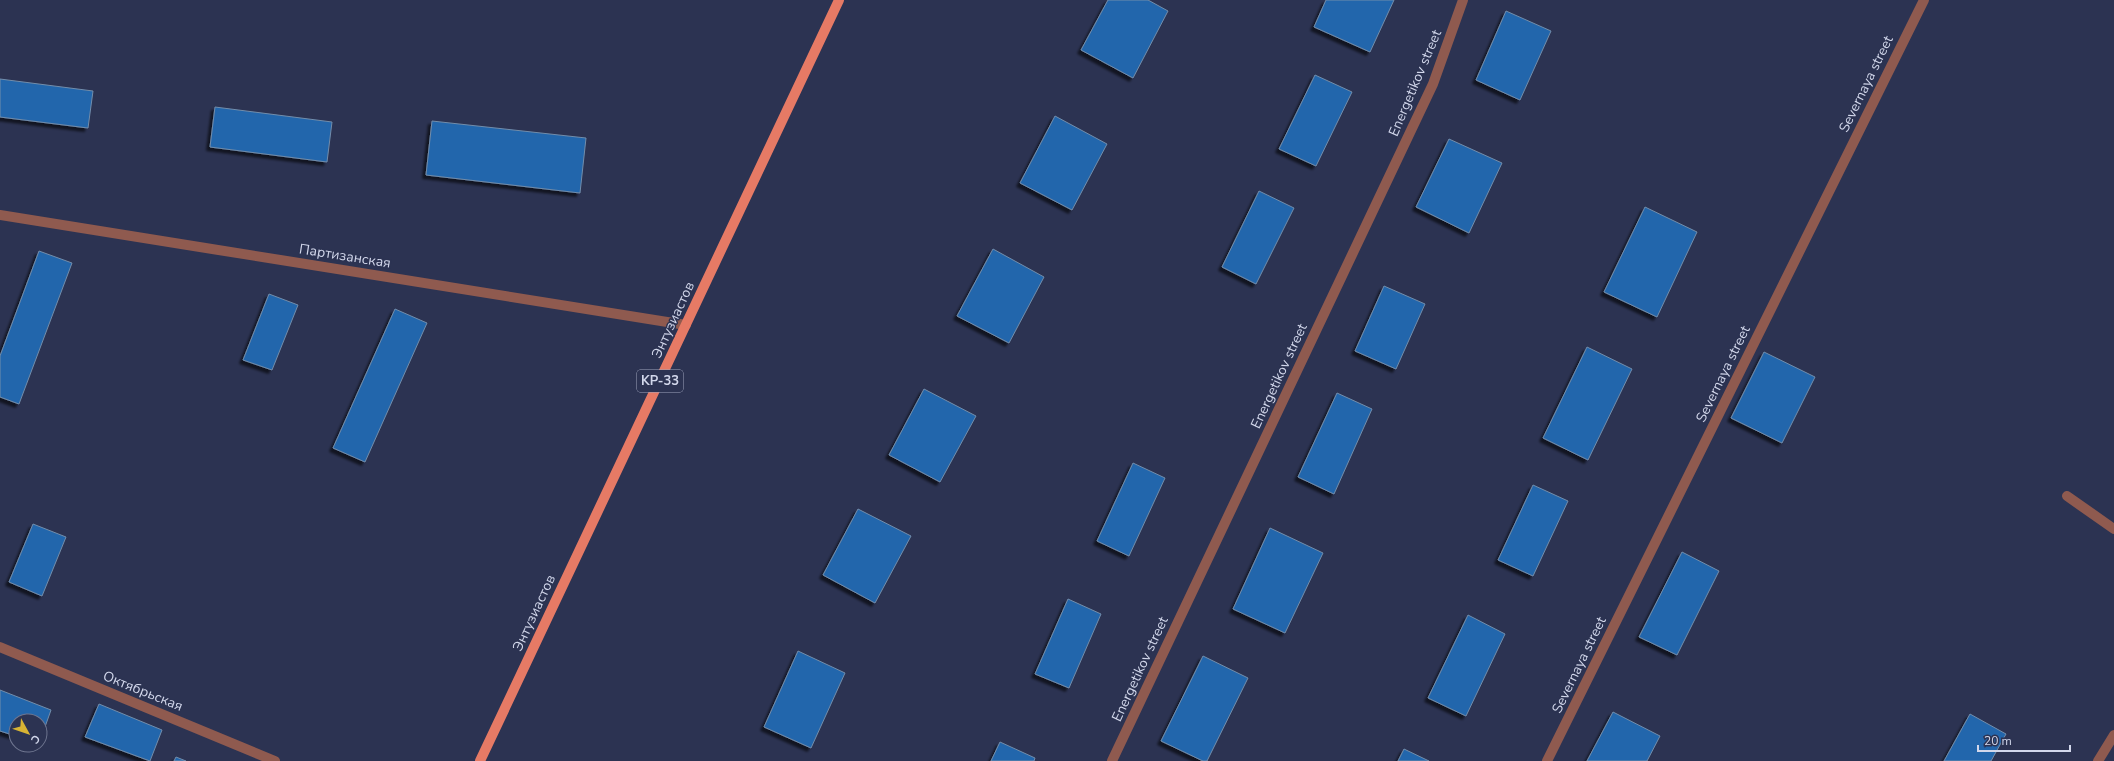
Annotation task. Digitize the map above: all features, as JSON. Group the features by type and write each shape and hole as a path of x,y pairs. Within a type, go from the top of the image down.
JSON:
{"main road":[{"name":"Энтузиастов","path":"480,761 839,0"}],"street":[{"name":"Energetikov street","path":"1112,761 1432,84 1463,0"},
{"name":"Severnaya street","path":"1547,761 1924,0"},
{"name":"Партизанская","path":"0,215 686,325"},
{"path":"2067,496 2114,529"},
{"name":"Октябрьская","path":"0,647 276,761"},
{"path":"2098,761 2114,735"}],"building":[{"path":"1108,0 1148,0 1168,11 1133,78 1081,50"},
{"path":"1326,0 1394,0 1370,52 1314,27"},
{"path":"1506,11 1551,31 1520,100 1476,80"},
{"path":"1315,75 1352,92 1316,166 1279,149"},
{"path":"0,79 93,91 88,128 0,117"},
{"path":"215,107 332,122 327,162 210,147"},
{"path":"1055,116 1107,144 1072,210 1020,183"},
{"path":"432,121 586,138 580,193 426,175"},
{"path":"1449,139 1502,163 1469,233 1416,207"},
{"path":"1259,191 1294,208 1256,284 1222,267"},
{"path":"1645,207 1697,232 1657,317 1604,292"},
{"path":"993,249 1044,277 1009,343 957,316"},
{"path":"39,251 72,263 19,404 0,397 0,356"},
{"path":"1384,286 1425,304 1396,369 1355,351"},
{"path":"269,294 298,305 272,370 243,360"},
{"path":"395,309 427,323 365,462 333,448"},
{"path":"1587,347 1632,369 1588,460 1543,438"},
{"path":"1764,352 1815,377 1782,443 1731,418"},
{"path":"924,389 976,416 940,482 889,455"},
{"path":"1337,393 1372,409 1334,494 1298,477"},
{"path":"1133,463 1165,478 1129,556 1097,541"},
{"path":"1533,485 1568,501 1533,576 1498,560"},
{"path":"858,509 911,536 875,603 823,575"},
{"path":"33,524 66,537 42,596 9,582"},
{"path":"1270,528 1323,553 1285,633 1233,609"},
{"path":"1682,552 1719,571 1677,655 1639,637"},
{"path":"1068,599 1101,614 1069,688 1035,674"},
{"path":"1468,615 1505,634 1466,716 1428,698"},
{"path":"798,651 845,673 811,748 764,727"},
{"path":"1203,656 1248,678 1207,761 1203,761 1161,741"},
{"path":"0,690 51,710 48,718 48,713 8,713 8,734 0,731"},
{"path":"99,704 162,730 150,761 85,737"},
{"path":"1613,712 1660,736 1647,761 1587,761"},
{"path":"1970,714 2006,734 1991,761 1944,761"},
{"path":"1000,742 1035,758 1034,761 991,761"},
{"path":"1404,749 1429,761 1398,761"},
{"path":"176,757 186,761 174,761"}]}
